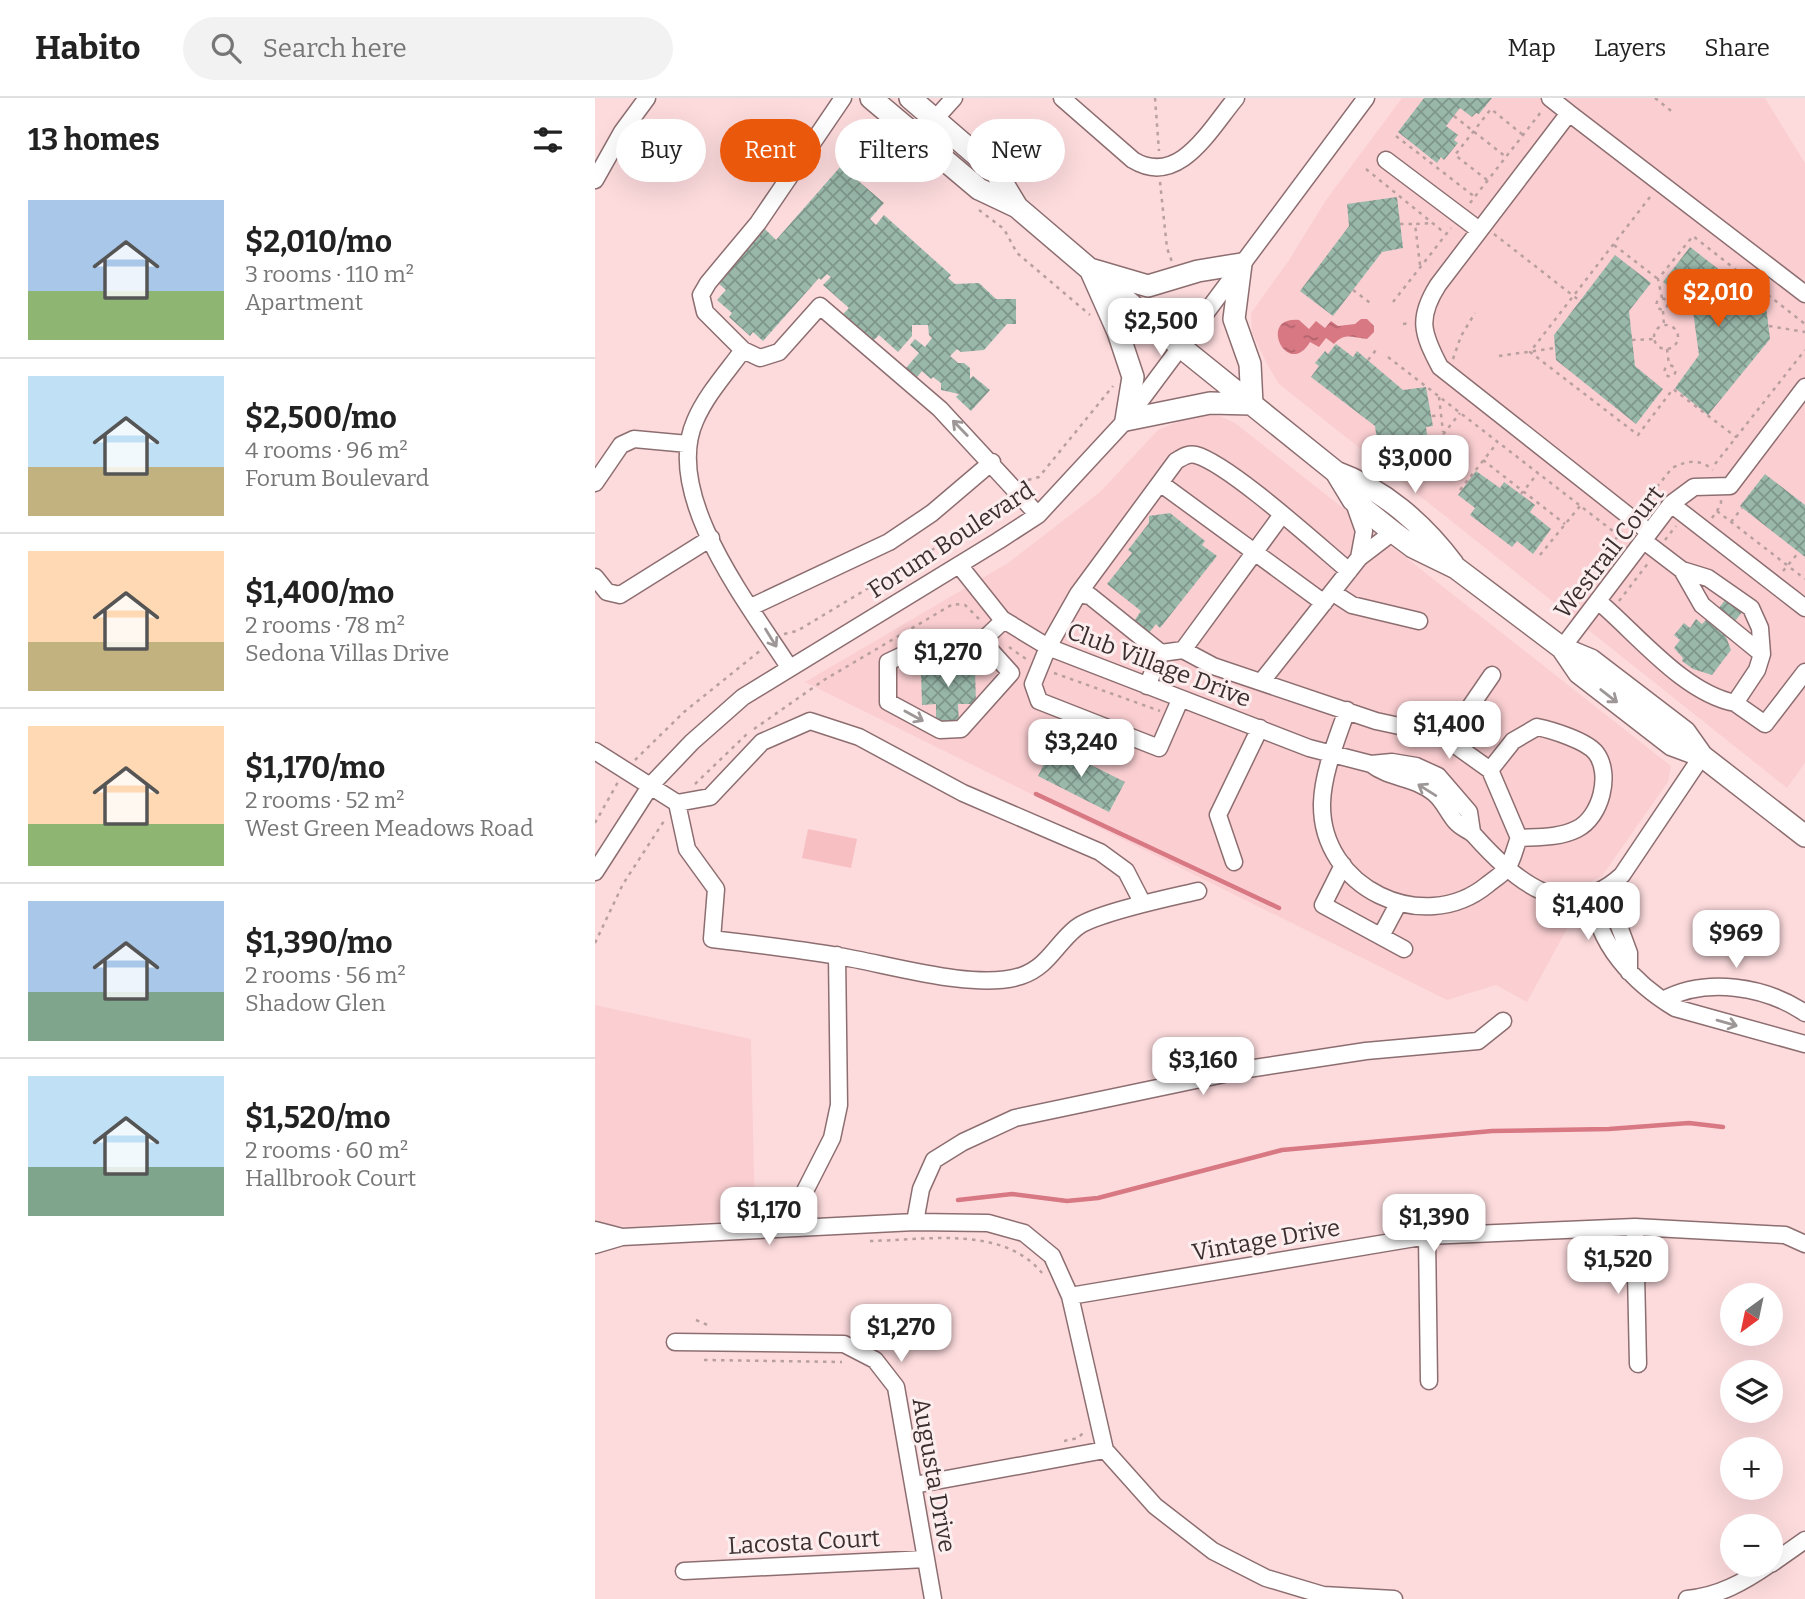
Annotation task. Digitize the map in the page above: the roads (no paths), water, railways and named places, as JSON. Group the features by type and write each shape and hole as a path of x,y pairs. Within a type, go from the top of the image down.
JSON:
{"main road":[{"path":"871,98 979,189 1017,207 1182,348 1336,472 1364,482 1431,535 1456,568"},
{"path":"890,98 906,112 935,119"},
{"path":"911,98 935,119"},
{"path":"953,135 996,172 1017,207"},
{"path":"1090,269 1149,286 1198,271 1241,264 1234,319 1250,364 1252,404"},
{"path":"1090,269 1118,332 1133,377 1126,420 1210,403 1252,404"},
{"path":"1336,472 1353,500 1393,532 1413,547 1456,568 1562,648 1579,673 1672,745 1702,756 1805,836"}],"street":[{"path":"595,180 622,131 647,98"},
{"path":"843,98 758,223 708,283 701,295 705,312 743,350 760,358 779,352 820,306 940,409 992,462 1038,515"},
{"path":"935,119 954,98"},
{"path":"1062,98 1133,160 1147,168 1160,169 1178,164 1236,98"},
{"name":"Forum Boulevard","path":"595,872 651,786 692,742 743,697 1038,515 1126,420 1366,98"},
{"path":"1551,98 1805,294"},
{"path":"1569,113 1438,285 1424,310 1425,339 1443,369 1682,570 1702,605 1762,654"},
{"path":"1386,160 1460,216 1481,227"},
{"path":"743,350 695,421 688,444 691,491 711,538 789,667"},
{"name":"Westrail Court","path":"1562,648 1605,606 1650,542 1671,504 1694,487 1730,486 1805,387"},
{"path":"595,483 621,445 634,439 688,444"},
{"path":"1180,700 1159,748 1039,701 1033,684 1048,647 1078,594 1176,461 1187,454 1198,456 1235,479 1281,516 1354,564"},
{"path":"751,607 889,542 932,513 992,462"},
{"path":"1160,483 1256,551 1328,597 1419,621"},
{"path":"1353,500 1364,531 1354,564"},
{"path":"1671,504 1805,608"},
{"path":"1183,650 1281,516"},
{"path":"1262,681 1354,564 1393,532"},
{"path":"595,578 607,592 620,595 711,538"},
{"name":"Club Village Drive","path":"959,565 1004,620 1048,647 1180,700 1332,755 1371,764 1416,765 1438,776 1456,794 1469,813 1472,832 1488,854 1539,892 1551,896 1565,898 1593,894 1609,887 1622,875 1702,756"},
{"path":"1682,570 1707,578 1751,608 1760,628 1762,654 1757,670 1735,703"},
{"path":"1078,594 1090,596 1161,653 1183,650 1213,666 1262,681 1347,710 1376,721 1441,734 1490,770 1519,838 1507,869 1471,898 1434,908 1398,904 1359,883 1343,865 1329,839 1322,803 1332,755 1347,710"},
{"path":"1605,606 1683,678 1716,699 1735,703 1765,724 1805,672"},
{"path":"1004,620 982,641 926,645 888,662 888,702 940,730 961,729 1011,673"},
{"path":"982,641 1011,673 1033,684"},
{"path":"1147,686 1161,653"},
{"path":"1448,739 1493,675"},
{"path":"595,751 677,803 710,797 762,742 810,721 859,737 963,793 1100,852 1126,870 1143,904"},
{"path":"1490,770 1513,741 1538,727 1556,732 1595,751 1603,768 1602,794 1596,809 1579,828 1555,836 1519,838"},
{"path":"1234,862 1218,815 1260,728"},
{"path":"677,803 687,849 716,889 712,939 837,955 979,981 1004,980 1023,975 1046,962 1077,926 1143,904 1198,891"},
{"path":"1343,865 1323,905 1404,949"},
{"path":"1593,894 1594,914 1619,960 1629,972 1663,1000 1675,1008 1805,1044"},
{"path":"1381,936 1398,904"},
{"path":"802,1227 805,1191 832,1138 839,1105 837,955"},
{"path":"1663,1000 1681,991 1727,987 1785,1000 1805,1013"},
{"path":"915,1222 921,1189 935,1160 963,1142 1015,1118 1248,1069 1366,1051 1478,1041 1503,1021"},
{"path":"595,1230 622,1237 915,1222 988,1223 1024,1233 1052,1256 1070,1296 1105,1450 1155,1506 1213,1551 1266,1578 1324,1595 1394,1599"},
{"path":"1635,1227 1638,1364"},
{"name":"Vintage Drive","path":"1070,1296 1427,1236 1635,1227 1785,1235 1805,1244"},
{"path":"1427,1236 1429,1381"},
{"path":"595,1245 610,1244 622,1237"},
{"name":"Augusta Drive","path":"675,1342 844,1344 875,1360 895,1387 933,1599"},
{"path":"914,1485 1105,1450"},
{"path":"1783,1555 1805,1540"},
{"name":"Lacosta Court","path":"684,1571 926,1559"},
{"path":"1687,1599 1706,1597 1752,1577"}],"water":[{"path":"1361,319 1367,319 1374,326 1374,332 1367,339 1346,337 1334,344 1326,338 1319,347 1310,342 1301,352 1293,354 1280,344 1279,327 1286,321 1299,320 1309,329 1316,321 1325,328 1331,321 1338,326 1355,324"}],"waterway":[{"path":"1036,794 1279,908"},
{"path":"958,1200 1012,1194 1067,1201 1098,1198 1282,1150 1492,1131 1609,1129 1689,1123 1723,1127"}]}
